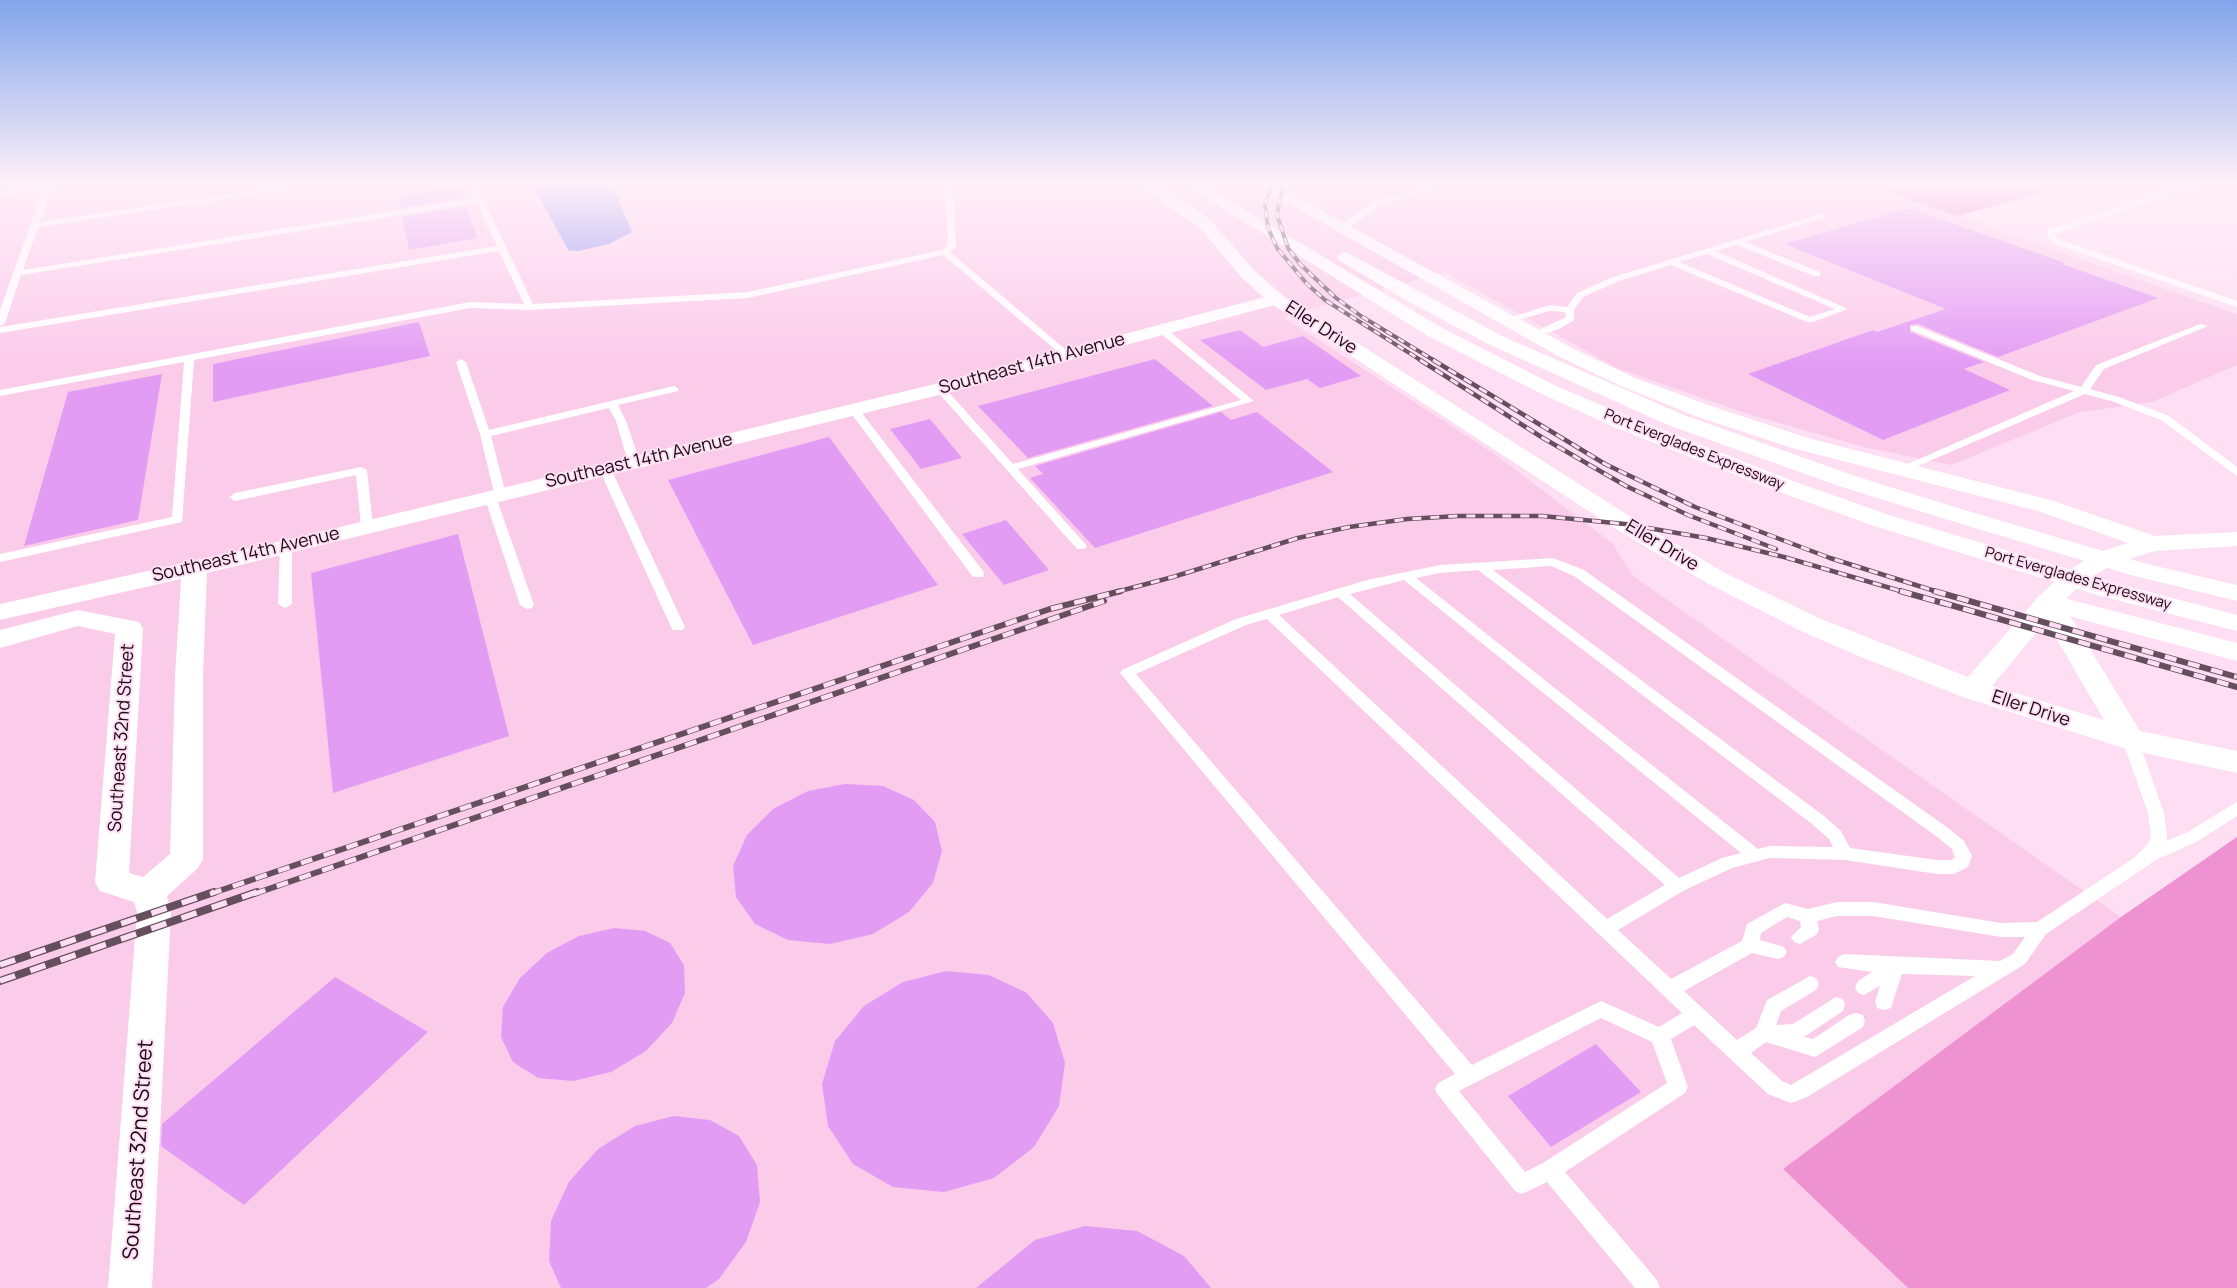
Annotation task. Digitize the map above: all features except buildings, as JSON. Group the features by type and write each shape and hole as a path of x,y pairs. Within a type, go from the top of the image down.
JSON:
{"main road":[{"name":"Eller Drive","path":"1223,244 1253,279 1276,298 1610,515 1693,565 1811,625 1904,664 1973,690 2130,739 2237,762"},
{"name":"Port Everglades Expressway","path":"1291,244 1435,332 1551,391 1622,422 1777,483 1883,521 2097,586 2230,621"},
{"path":"1369,244 1595,367 1663,396 1800,443 2056,509 2153,544"},
{"name":"Port Everglades Expressway","path":"1330,247 1458,320 1607,391 1756,450 1940,510 2140,570 2237,593"},
{"name":"Southeast 14th Avenue","path":"0,612 286,547 940,389 1276,298"},
{"path":"1940,510 2130,556 2237,578"},
{"path":"1973,690 2048,602 2073,578 2090,566 2106,558 2153,544 2237,539"},
{"path":"149,892 186,859 189,677 194,568"},
{"path":"2048,602 2237,652"},
{"path":"2048,602 2130,739"},
{"name":"Southeast 32nd Street","path":"0,638 78,618 129,628 112,882 149,892 154,912 130,1288"}],"lane":[{"path":"0,323 28,244"},
{"path":"18,273 200,244"},
{"path":"500,244 530,307"},
{"path":"0,393 470,306 530,307 748,295 945,252 952,244"},
{"path":"1569,310 1580,295 1616,279 1731,244"},
{"path":"1743,244 1817,274"},
{"path":"2064,244 2237,304"},
{"path":"0,330 502,248"},
{"path":"1672,262 1810,320 1844,309 1708,251"},
{"path":"945,252 1067,355"},
{"path":"1507,320 1550,308 1569,310"},
{"path":"1533,335 1571,318 1569,310"},
{"path":"1900,470 2084,391 2100,367 2203,326"},
{"path":"1914,328 2036,378 2118,400 2165,418 2237,472"},
{"path":"1010,468 1249,401 1161,329"},
{"path":"0,558 178,519 189,357"},
{"path":"461,362 485,434 495,495 527,605"},
{"path":"485,434 674,389"},
{"path":"940,389 1081,546"},
{"path":"612,404 634,462"},
{"path":"854,410 978,574"},
{"path":"605,469 678,627"},
{"path":"235,497 361,470 368,527"},
{"path":"285,604 286,547"},
{"path":"1469,1076 1127,673 1241,622 1340,592 1406,576 1479,565 1553,562 1579,573 1942,832 1958,845 1964,856 1962,862 1954,867 1937,867 1845,854 1770,852 1728,864 1677,886 1606,928"},
{"path":"1479,565 1818,820 1836,835 1845,854"},
{"path":"1406,576 1756,856"},
{"path":"1340,592 1677,886"},
{"path":"1270,614 1775,1088 1791,1094 1800,1091 2019,959 2040,929 2150,855 2192,837 2237,808"},
{"path":"2130,739 2159,825 2159,836 2150,855"},
{"path":"1750,945 1753,929 1785,910 1808,916 1837,909 1873,909 2001,930 2040,929"},
{"path":"1800,937 1810,930 1808,916"},
{"path":"1670,989 1750,945 1778,952"},
{"path":"1844,962 1896,966 2002,969"},
{"path":"1864,987 1896,966"},
{"path":"1884,1002 1896,966"},
{"path":"1763,1034 1774,1006 1810,984"},
{"path":"1737,1052 1763,1034 1796,1032 1836,1005"},
{"path":"1601,1009 1660,1036 1678,1088 1550,1170 1522,1184 1445,1089 1601,1009"},
{"path":"1660,1036 1697,1013"},
{"path":"1763,1034 1814,1048 1856,1021"},
{"path":"1550,1170 1649,1288"}],"shaded area":[{"path":"0,244 564,244 567,250 588,244 2036,244 2237,314 2237,365 2152,402 2080,412 1951,465 1864,447 1742,412 1617,368 1444,272 1283,317 1493,453 1612,543 1633,576 2121,917 1783,1169 1908,1288 0,1288"},
{"path":"2237,837 2237,1288 1908,1288 1783,1169 2121,917"}],"water":[{"path":"565,244 609,244 578,251 568,250"}],"railway":[{"path":"1275,244 1307,284 1325,300 1422,361"},
{"path":"1287,244 1300,264 1336,298 1361,316 1435,361"},
{"path":"1420,360 1543,438 1626,486 1688,515 1776,549"},
{"path":"1433,360 1605,464 1695,507 1830,558 1938,592"},
{"path":"1116,592 1173,577 1298,538 1349,527 1407,519 1458,516 1542,516 1625,524 1706,538 1784,557 1904,592"},
{"path":"210,894 1050,609 1121,591"},
{"path":"1900,591 1946,604"},
{"path":"1934,591 2237,677"},
{"path":"254,894 1104,601"},
{"path":"1940,602 2237,687"},
{"path":"0,965 214,892"},
{"path":"0,981 257,892"}]}
